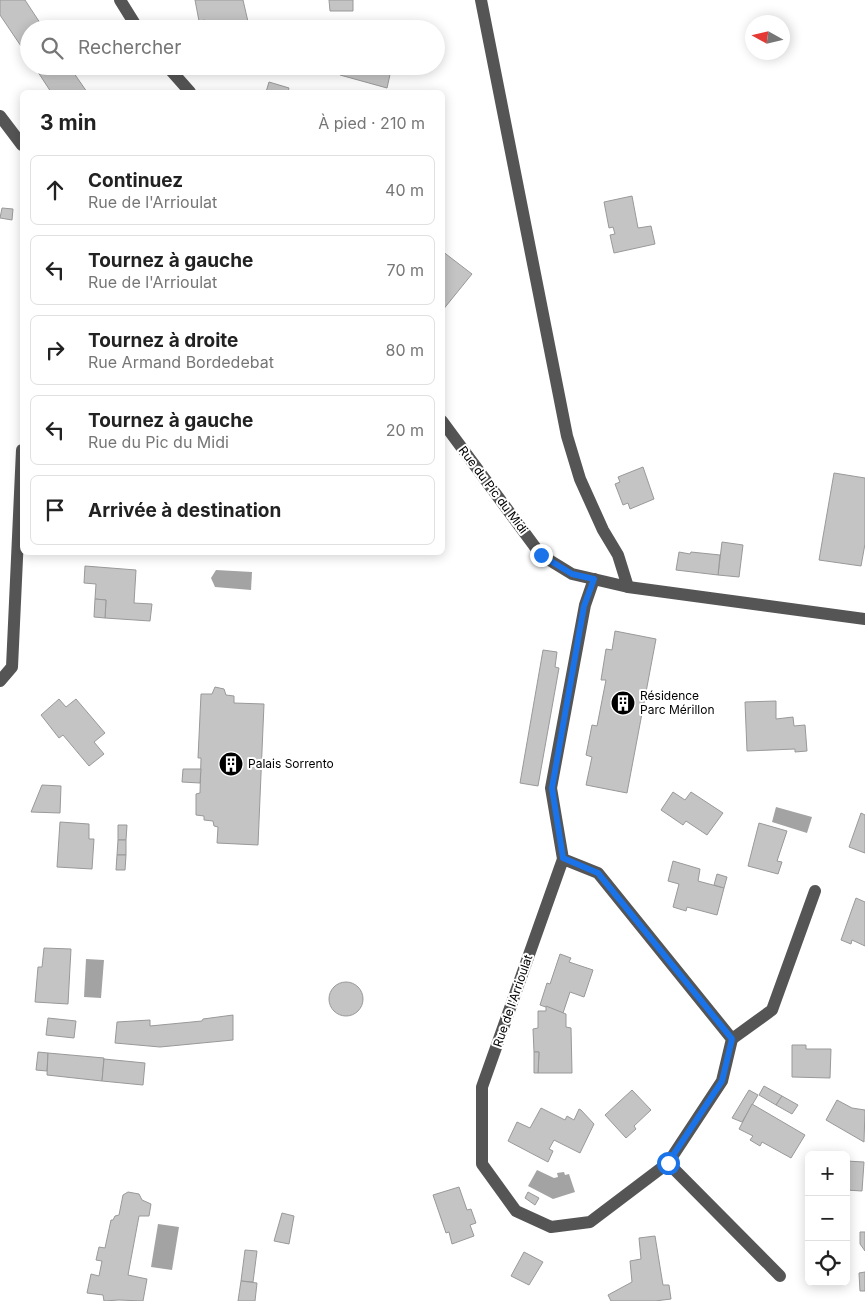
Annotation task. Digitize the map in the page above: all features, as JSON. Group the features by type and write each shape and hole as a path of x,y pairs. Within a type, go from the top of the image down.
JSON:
{"street":[{"path":"120,0 132,20"},
{"path":"481,0 567,436 580,479 603,530 618,555 628,588"},
{"path":"175,75 188,90"},
{"path":"0,116 20,142"},
{"name":"Rue du Pic du Midi","path":"445,426 541,555 572,574 628,588 865,619"},
{"path":"0,681 12,667 20,493"},
{"path":"594,579 584,606 552,788 563,858 598,873 732,1039 772,1010 815,891"},
{"name":"Rue de l'Arrioulat","path":"563,858 482,1087 482,1164 516,1210 551,1227 590,1222 668,1163 722,1081 732,1039"},
{"path":"668,1163 780,1276"}],"shaded area":[{"path":"216,570 252,572 251,590 215,587 211,578"},
{"path":"776,807 812,817 807,833 772,822"},
{"path":"86,959 104,960 101,998 84,997"},
{"path":"537,1170 554,1178 558,1177 557,1173 564,1172 565,1175 569,1174 575,1192 553,1199 528,1186"},
{"path":"158,1224 179,1227 172,1270 151,1267"}],"building":[{"path":"0,0 25,0 38,20 20,20 20,45 0,15"},
{"path":"195,0 243,0 248,20 205,20 199,20"},
{"path":"329,0 353,0 353,11 330,11"},
{"path":"40,75 75,75 86,90 50,90"},
{"path":"340,75 390,75 387,88"},
{"path":"269,82 289,88 288,90 267,90"},
{"path":"632,196 638,228 651,226 655,244 614,253 610,235 615,234 613,227 609,228 604,202"},
{"path":"2,208 13,209 12,220 0,218"},
{"path":"445,253 472,274 445,307"},
{"path":"643,467 654,499 630,509 628,503 623,505 615,484 620,482 618,477"},
{"path":"834,473 865,478 865,544 861,566 819,560"},
{"path":"722,542 743,545 739,577 718,575"},
{"path":"679,552 720,555 718,575 676,570"},
{"path":"85,566 136,570 134,603 152,604 150,621 105,618 106,600 95,599 96,584 84,583"},
{"path":"95,599 106,600 105,618 94,617"},
{"name":"Résidence Parc Mérillon","path":"615,631 656,639 627,793 586,785 592,757 586,755 592,725 597,726 606,680 601,680 606,649 612,650"},
{"path":"543,650 557,652 555,667 559,668 538,786 520,783"},
{"name":"Palais Sorrento","path":"215,687 224,689 226,695 234,696 234,703 264,704 258,845 217,843 218,827 214,826 213,821 204,820 204,816 196,815 196,794 200,793 201,758 198,758 201,694 212,694"},
{"path":"59,699 66,707 76,699 105,733 94,742 104,754 89,766 63,735 59,738 41,715"},
{"path":"776,701 776,719 793,717 794,726 805,725 807,751 795,752 795,749 747,751 745,702"},
{"path":"183,769 201,769 200,783 182,782"},
{"path":"42,785 61,786 60,813 31,812"},
{"path":"673,792 685,800 691,792 723,813 707,835 686,821 683,825 661,810"},
{"path":"861,813 865,815 865,853 849,847"},
{"path":"60,822 89,824 89,839 94,839 92,869 57,867"},
{"path":"759,823 787,831 777,861 782,862 778,874 748,866"},
{"path":"118,825 127,825 126,840 118,840"},
{"path":"118,840 126,840 126,855 117,855"},
{"path":"117,855 126,855 125,870 116,870"},
{"path":"673,861 700,869 698,881 724,888 717,915 687,907 686,911 673,907 679,884 668,881"},
{"path":"717,874 727,877 724,888 714,885"},
{"path":"856,898 865,902 865,946 852,940 851,944 841,940"},
{"path":"44,948 71,949 68,1004 35,1002 38,967 42,967"},
{"path":"560,954 571,958 569,962 593,970 584,997 570,992 563,1013 540,1005 547,983 550,984"},
{"path":"346,982 358,987 363,999 358,1011 346,1016 334,1011 329,999 334,987"},
{"path":"546,1006 566,1014 566,1027 571,1028 572,1073 538,1073 539,1052 534,1052 533,1029 538,1028 538,1011 546,1011"},
{"path":"233,1015 233,1040 160,1047 115,1043 117,1022 150,1020 150,1026 202,1021 203,1019"},
{"path":"48,1018 76,1021 74,1038 46,1035"},
{"path":"792,1045 806,1045 806,1049 831,1049 830,1078 792,1077"},
{"path":"38,1052 48,1053 47,1071 36,1070"},
{"path":"534,1052 539,1052 538,1073 534,1073"},
{"path":"48,1053 104,1058 102,1081 47,1075"},
{"path":"104,1059 145,1063 143,1085 102,1081"},
{"path":"764,1086 782,1096 776,1105 759,1095"},
{"path":"632,1090 651,1110 634,1126 636,1129 626,1138 605,1115"},
{"path":"749,1090 758,1095 742,1122 732,1118"},
{"path":"782,1096 798,1105 792,1114 776,1105"},
{"path":"837,1100 852,1108 865,1110 864,1142 826,1120"},
{"path":"752,1104 805,1135 791,1158 762,1142 760,1146 750,1140 753,1136 739,1129"},
{"path":"541,1108 565,1120 567,1116 574,1120 579,1109 594,1124 580,1153 554,1140 549,1149 553,1151 548,1162 508,1141 517,1122 530,1128"},
{"path":"850,1161 864,1162 862,1191 850,1190"},
{"path":"459,1187 467,1210 471,1209 476,1223 470,1225 474,1236 452,1244 449,1232 446,1233 433,1195"},
{"path":"128,1192 139,1194 142,1200 151,1204 149,1216 139,1216 128,1275 147,1279 143,1301 104,1301 103,1295 87,1293 91,1274 99,1276 102,1261 96,1260 99,1247 105,1248 111,1220 119,1215 123,1195"},
{"path":"528,1192 539,1198 535,1205 525,1198"},
{"path":"282,1213 294,1216 289,1244 274,1241"},
{"path":"860,1232 865,1232 865,1251 860,1244"},
{"path":"655,1236 663,1285 669,1285 671,1299 611,1301 608,1295 632,1282 630,1261 641,1259 639,1238"},
{"path":"245,1250 257,1251 253,1282 241,1281"},
{"path":"524,1252 543,1262 529,1285 511,1276"},
{"path":"865,1272 865,1291 860,1291 859,1273"},
{"path":"241,1281 257,1283 255,1301 238,1301"}],"place":[{"name":"Résidence Parc Mérillon","path":"623,703"},
{"name":"Palais Sorrento","path":"231,764"}],"route":[{"path":"541,555 572,574 594,579 584,606 552,788 563,858 598,873 732,1039 722,1081 668,1163"}]}
